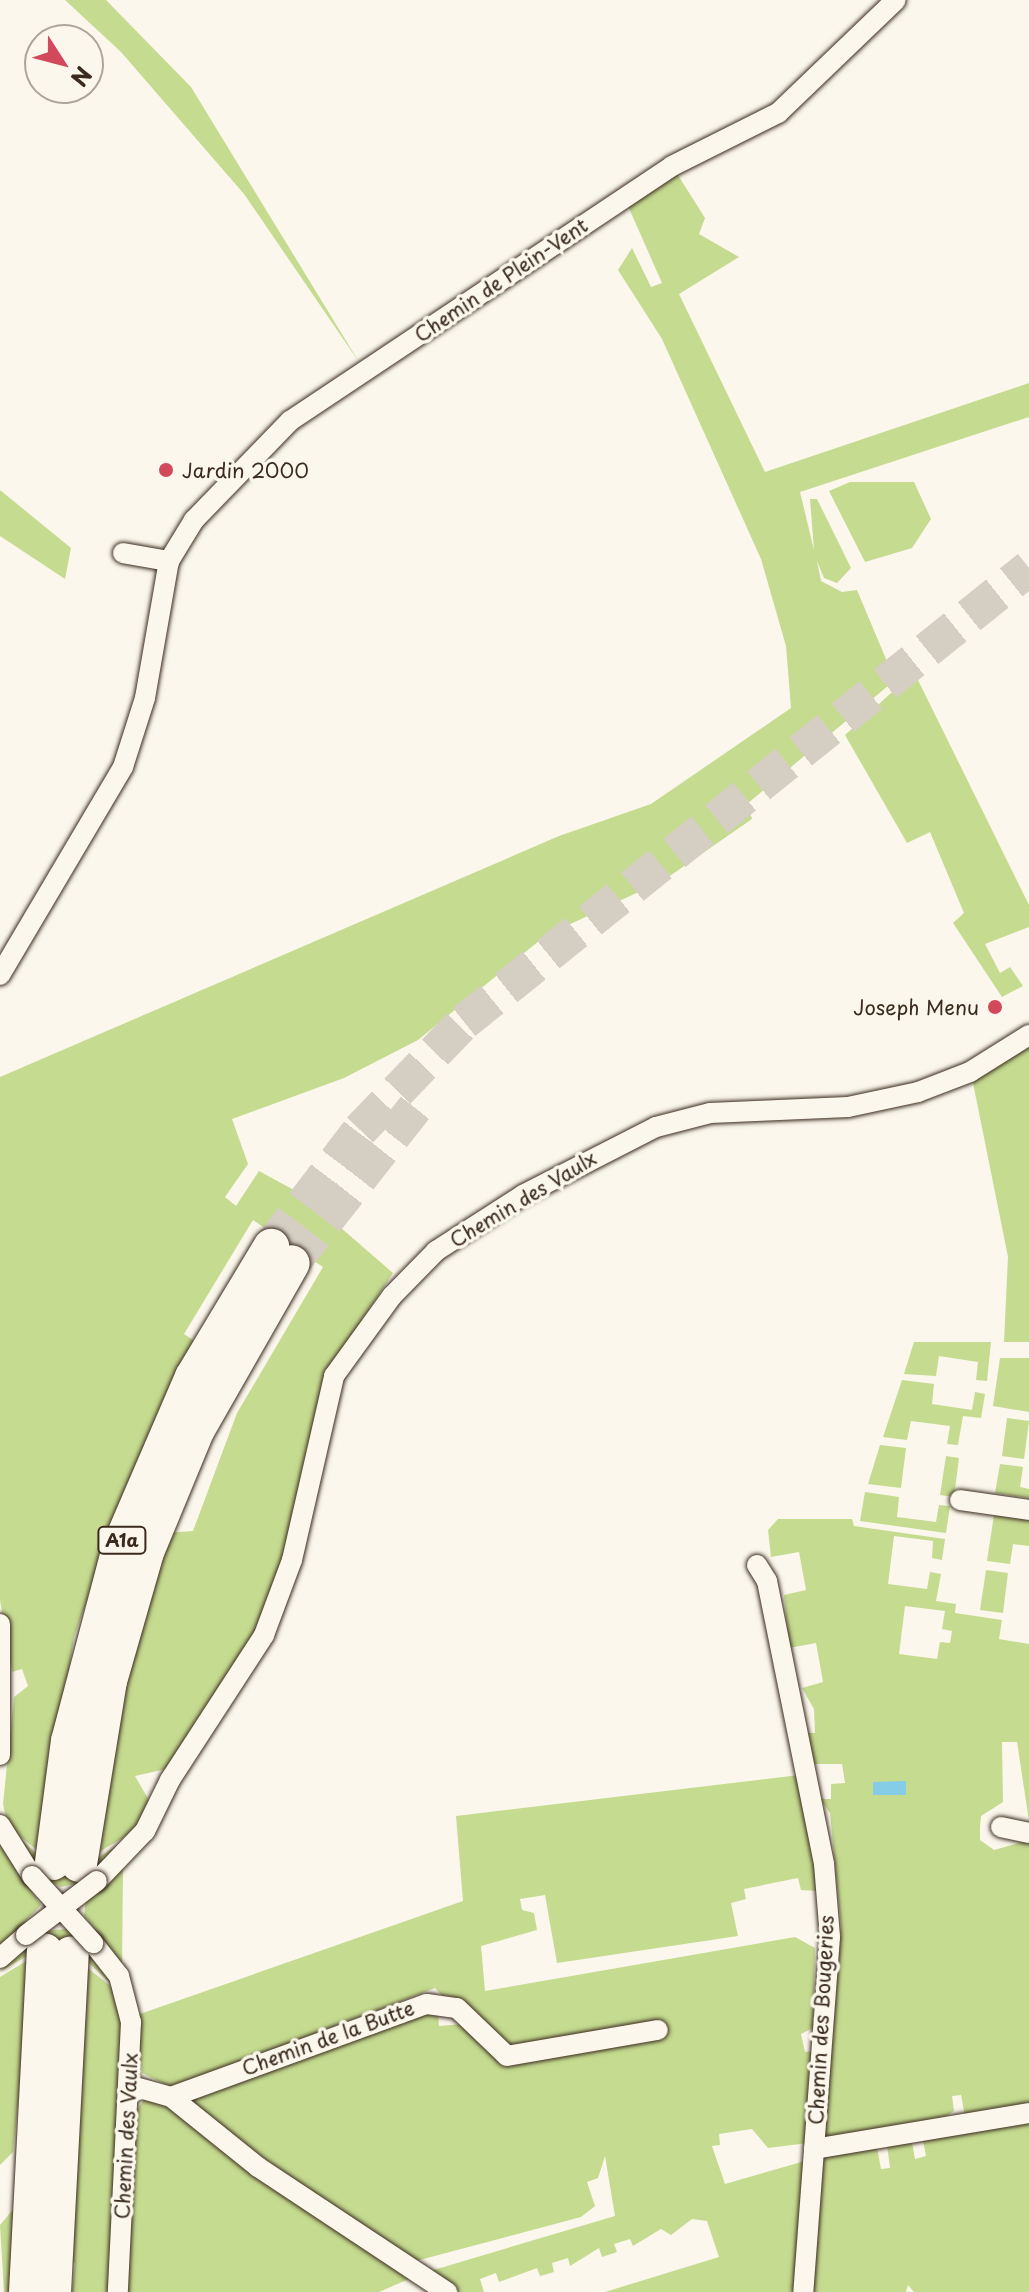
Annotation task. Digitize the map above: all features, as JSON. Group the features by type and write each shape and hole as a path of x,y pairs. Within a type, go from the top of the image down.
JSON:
{"highway":[{"name":"A1a","path":"65,1871 72,1728 121,1544 193,1377 281,1255"},
{"path":"27,2292 59,1946"},
{"path":"53,2292 59,1946"}],"street":[{"name":"Chemin de Plein-Vent","path":"169,561 194,520 290,421 672,166 778,113 896,0"},
{"path":"0,975 123,767 145,698 169,561 123,553"},
{"name":"Chemin des Vaulx","path":"65,1871 140,1839 264,1635 292,1560 323,1408 341,1363 436,1251 523,1195 656,1127 710,1113 848,1107 918,1092 970,1072 1029,1035"},
{"path":"960,1500 1029,1510"},
{"name":"Chemin des Bougeries","path":"757,1565 767,1581 824,1864 830,1937 803,2292"},
{"path":"0,1624 0,1755"},
{"name":"Chemin des Vaulx","path":"0,1825 65,1871"},
{"path":"1001,1827 1029,1833"},
{"name":"Chemin des Vaulx","path":"59,1946 65,1871"},
{"name":"Chemin des Vaulx","path":"59,1946 65,1871"},
{"name":"Chemin des Vaulx","path":"0,1958 59,1946 126,1999 132,2086 118,2292"},
{"name":"Chemin de la Butte","path":"171,2097 427,2004 457,2008 507,2056 658,2030"},
{"path":"132,2086 171,2097 258,2167 447,2292"},
{"path":"814,2149 1029,2113"}],"green space":[{"path":"65,0 106,0 191,87 359,362 244,194 104,36 104,24 91,24"},
{"path":"676,172 705,218 699,234 739,257 679,294 765,472 1029,383 1029,417 800,492 814,550 810,499 817,499 851,568 837,583 824,578 817,561 821,581 842,592 857,590 891,671 889,685 747,804 752,819 664,880 545,936 418,1040 344,1078 232,1119 248,1164 225,1197 236,1206 259,1171 303,1195 393,1273 328,1371 289,1551 245,1658 166,1769 135,1776 150,1802 136,1830 94,1855 115,1712 166,1533 193,1531 237,1413 323,1267 253,1220 184,1334 196,1342 133,1470 74,1637 41,1853 8,1827 3,1804 14,1697 28,1686 22,1669 12,1672 0,1600 0,1077 559,836 651,804 791,708 786,646 761,559 662,339 618,270 632,248 651,287 662,283 628,206"},
{"path":"850,482 914,482 931,519 912,548 865,562 829,491"},
{"path":"0,490 71,548 65,579 0,536"},
{"path":"914,672 1029,905 1029,927 985,944 1000,973 1010,967 1023,986 1002,997 953,923 964,913 930,832 907,843 845,735"},
{"path":"1029,1046 1029,1342 1004,1342 1008,1257 972,1078"},
{"path":"914,1342 991,1342 987,1381 976,1380 978,1362 939,1356 936,1376 904,1374"},
{"path":"1000,1358 1029,1358 1029,1412 993,1406"},
{"path":"902,1380 934,1384 932,1404 972,1410 975,1392 985,1394 981,1418 963,1416 958,1445 947,1444 950,1426 911,1421 907,1440 883,1437"},
{"path":"1007,1418 1029,1421 1024,1459 1002,1456"},
{"path":"880,1445 906,1448 901,1488 868,1484"},
{"path":"946,1456 959,1458 954,1497 940,1495"},
{"path":"1000,1464 1023,1467 1020,1487 1029,1489 1029,1498 995,1493"},
{"path":"865,1492 899,1497 897,1517 936,1522 939,1505 950,1506 946,1533 860,1521"},
{"path":"994,1515 1029,1520 1029,1546 1013,1544 1010,1564 987,1561"},
{"path":"778,1519 852,1519 854,1526 945,1539 942,1560 932,1558 933,1541 894,1536 888,1584 927,1589 930,1572 941,1574 936,1601 956,1604 955,1613 1002,1620 999,1639 1029,1644 1029,1821 1017,1742 1002,1742 1003,1802 981,1816 980,1840 994,1850 1029,1840 1029,2106 965,2117 961,2095 952,2096 954,2111 936,2123 828,2141 820,2124 841,1926 830,1813 820,1799 831,1799 831,1784 845,1783 842,1764 811,1764 805,1733 815,1733 814,1709 802,1688 823,1682 816,1643 789,1648 784,1595 806,1590 799,1552 771,1557 768,1530","holes":["905,1606 945,1611 942,1629 952,1631 950,1643 940,1642 937,1659 899,1654"]},
{"path":"986,1570 1008,1573 1003,1613 980,1610"},
{"path":"799,1775 818,1891 801,1890 798,1878 744,1889 746,1899 731,1903 738,1936 557,1963 545,1895 520,1899 522,1910 534,1913 537,1930 481,1946 485,1991 795,1937 815,1948 813,2028 801,2034 805,2052 812,2051 808,2143 768,2148 752,2129 719,2134 720,2145 712,2146 725,2184 805,2161 797,2292 605,2292 719,2257 707,2221 692,2219 671,2235 661,2229 633,2246 630,2239 614,2244 617,2252 602,2257 599,2248 570,2266 568,2258 552,2263 554,2272 540,2276 537,2268 499,2282 496,2273 480,2279 484,2292 459,2292 427,2272 615,2216 605,2156 598,2178 587,2182 595,2206 581,2217 412,2262 197,2111 194,2099 418,2010 438,2012 439,2026 463,2024 500,2059 435,1988 173,2088 142,2073 137,2015 463,1901 456,1816"},
{"path":"8,1827 45,1862 86,1865 137,1833 84,1882 61,1887 43,1878"},
{"path":"0,1845 41,1905 0,1947"},
{"path":"123,1867 122,1966 84,1915 86,1900"},
{"path":"67,1929 117,1989 78,1953 40,1948 0,1972 40,1931"},
{"path":"33,1957 13,2152 0,2165 0,1977"},
{"path":"85,1966 118,1992 122,2010 111,2292 72,2292 75,2263 69,2262"},
{"path":"145,2098 162,2100 409,2279 379,2292 125,2292 133,2116"},
{"path":"1029,2121 1029,2292 914,2292 908,2285 906,2292 811,2292 818,2168 827,2157 877,2147 881,2169 890,2168 887,2145 912,2142 915,2159 926,2156 923,2141"},
{"path":"16,2206 12,2292 4,2292 0,2225"}],"water":[{"path":"906,1781 906,1795 873,1795 873,1782"}],"tunnel":[{"path":"271,1247 360,1130 464,1022 1029,568"},
{"path":"292,1263 423,1098"}],"place":[{"name":"Jardin 2000","path":"166,470"},
{"name":"Joseph Menu","path":"995,1007"}]}
